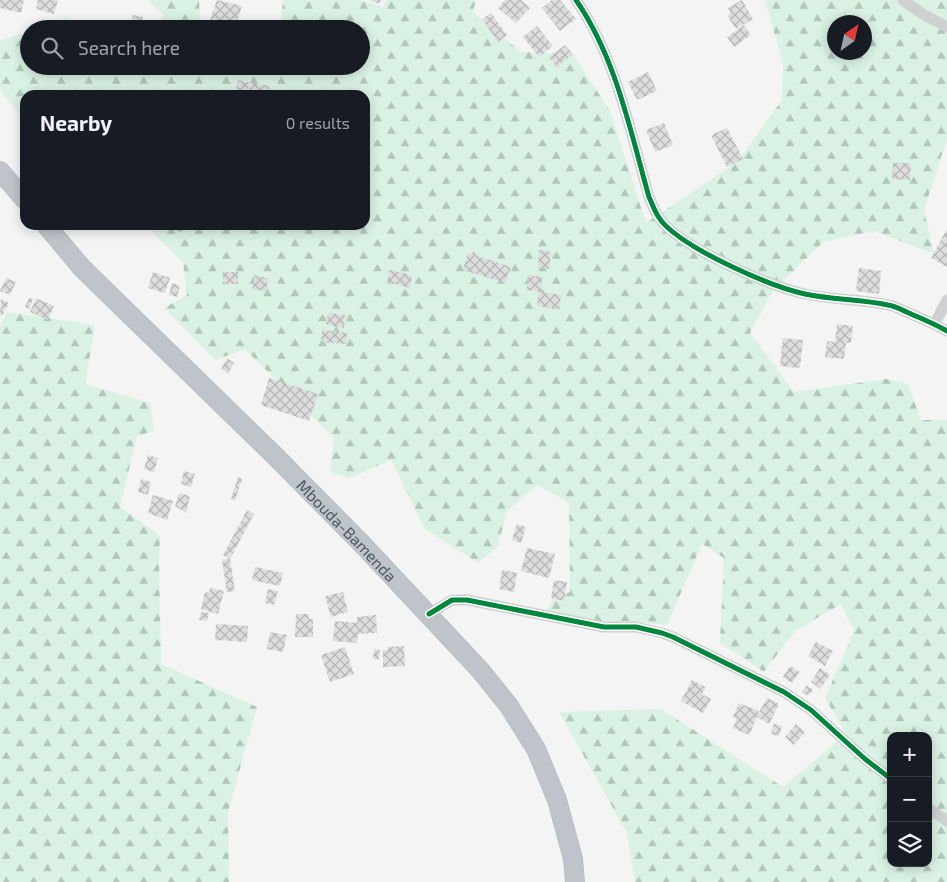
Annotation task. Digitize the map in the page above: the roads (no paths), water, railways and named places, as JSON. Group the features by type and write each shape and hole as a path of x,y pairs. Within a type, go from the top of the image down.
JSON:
{"highway":[{"path":"0,171 20,194"},
{"name":"Mbouda-Bamenda","path":"50,230 82,268 276,457 429,614 498,692 536,749 557,800 573,859 575,882"}],"street":[{"path":"576,0 590,20 614,77 649,197 656,214 665,225 690,244 714,257 775,284 803,294 833,300 863,300 890,305 934,323 947,331"},
{"path":"903,0 921,13 947,27"},
{"path":"934,323 947,300"},
{"path":"429,614 452,600 466,600 604,627 636,627 662,633 784,692 811,710 865,759 890,777"},
{"path":"932,811 947,821"}]}
